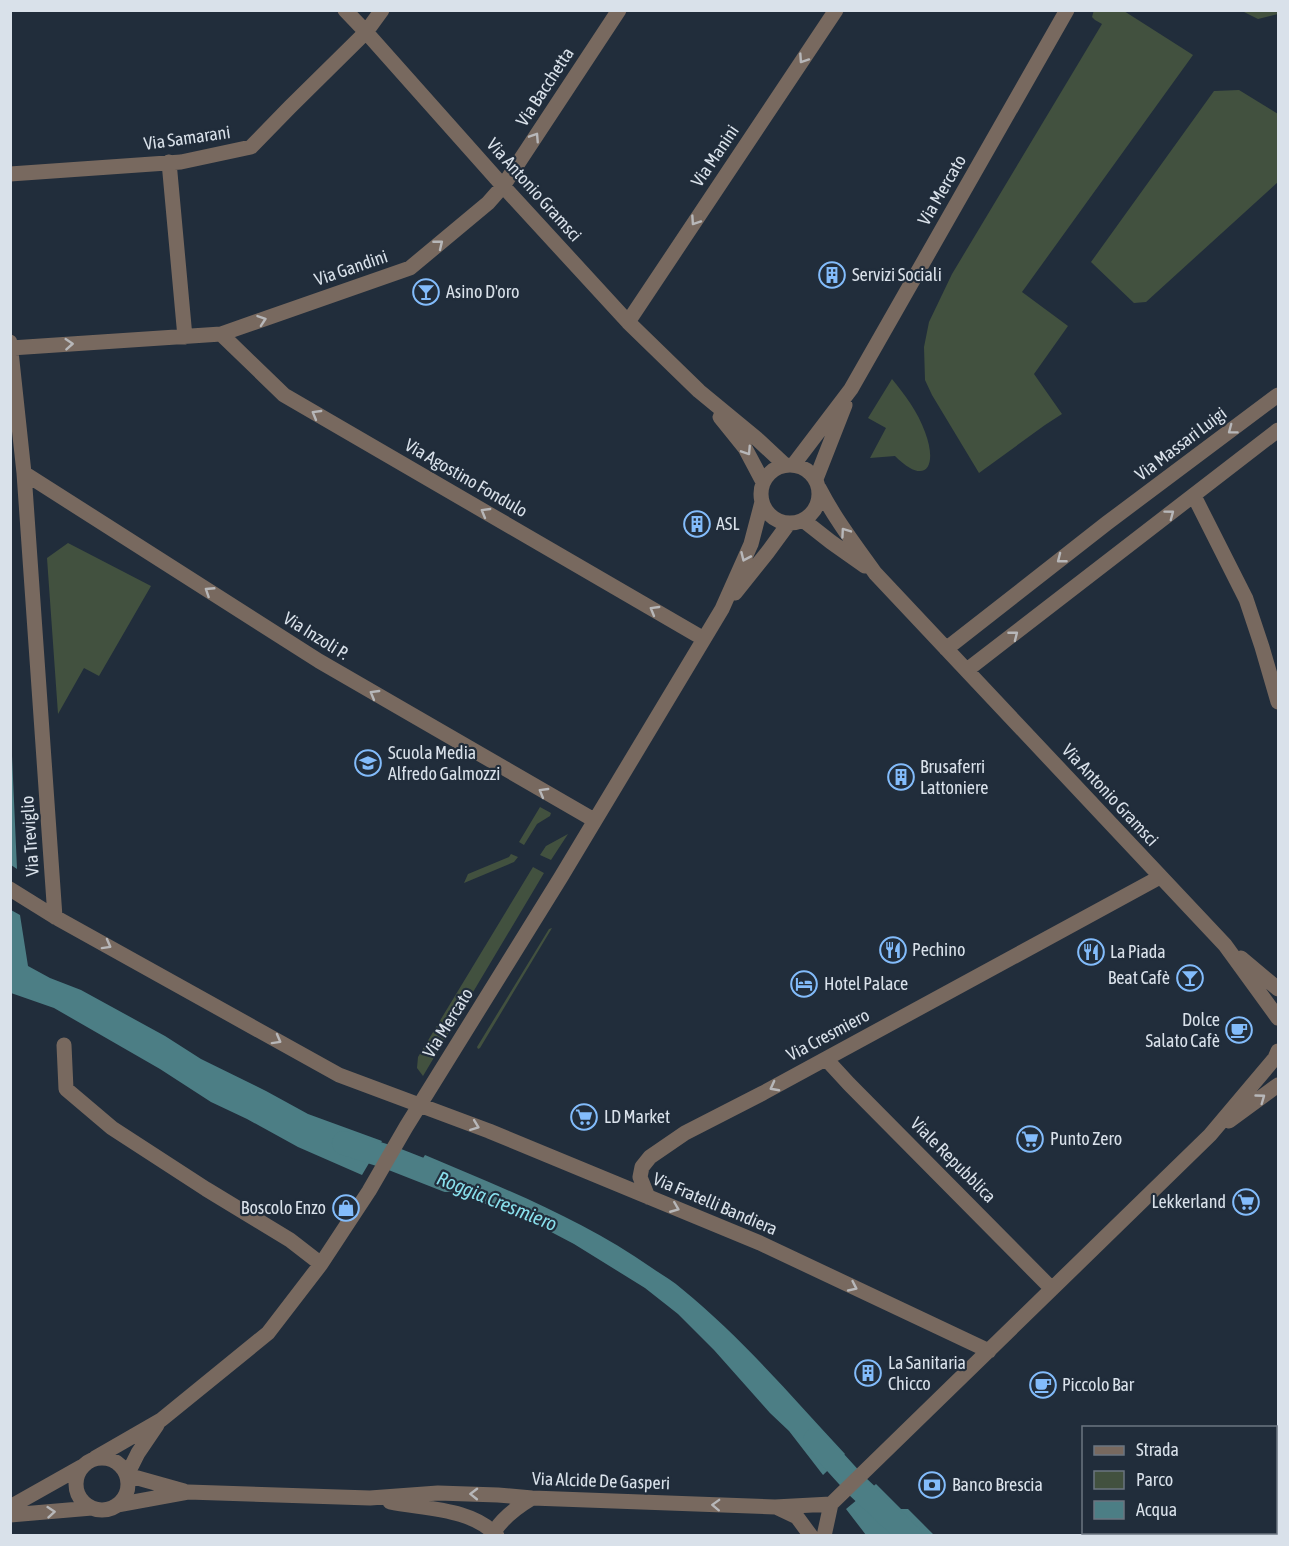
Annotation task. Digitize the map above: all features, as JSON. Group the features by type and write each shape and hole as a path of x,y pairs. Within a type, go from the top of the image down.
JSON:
{"street":[{"name":"Via Antonio Gramsci","path":"345,10 628,322 699,391 789,465"},
{"name":"Via Samarani","path":"10,174 181,162 251,147 366,33 382,10"},
{"name":"Via Bacchetta","path":"503,186 619,10"},
{"name":"Via Manini","path":"628,322 836,10"},
{"name":"Via Mercato","path":"789,465 851,389 1067,10"},
{"path":"169,162 185,337"},
{"name":"Via Gandini","path":"11,348 221,334 410,268 488,203 503,186"},
{"name":"Via Agostino Fondulo","path":"221,334 284,395 704,639"},
{"name":"Via Treviglio","path":"10,342 24,473 56,917"},
{"name":"Via Mercato","path":"818,484 851,389"},
{"name":"Via Antonio Gramsci","path":"699,391 745,448 763,482"},
{"name":"Via Massari Luigi","path":"946,649 1107,523 1278,395"},
{"path":"967,670 1278,430"},
{"path":"789,465 803,467 810,472 818,484 820,498 812,514 796,521 783,522 774,518 767,511 762,502 761,492 763,482 769,474 776,468 789,465"},
{"name":"Via Inzoli P.","path":"24,473 319,661 594,820"},
{"name":"Via Antonio Gramsci","path":"818,484 829,508 875,573 1224,945 1278,1018"},
{"path":"1194,496 1246,599 1278,702"},
{"name":"Via Mercato","path":"88,1463 161,1420 268,1334 321,1264 369,1191 722,609 751,544 762,502"},
{"name":"Via Antonio Gramsci","path":"796,521 875,573"},
{"name":"Via Mercato","path":"722,609 796,521"},
{"name":"Via Cresmiero","path":"648,1197 640,1178 642,1167 650,1157 685,1133 1160,877"},
{"path":"10,889 339,1075 420,1106"},
{"name":"Via Antonio Gramsci","path":"1224,945 1278,989"},
{"path":"64,1045 66,1089 112,1128 290,1240 321,1264"},
{"path":"824,1536 831,1504 1210,1135 1275,1058 1278,1051"},
{"name":"Viale Repubblica","path":"826,1059 1052,1289"},
{"path":"1210,1135 1278,1085"},
{"name":"Via Fratelli Bandiera","path":"420,1106 479,1127 760,1243 989,1351"},
{"name":"Via Mercato","path":"127,1475 161,1420"},
{"path":"10,1507 88,1463 110,1459 123,1468 127,1475 127,1491 124,1499 117,1505 100,1510 84,1504 79,1497 75,1481 77,1474 88,1463"},
{"name":"Via Alcide De Gasperi","path":"127,1475 188,1492"},
{"name":"Via Alcide De Gasperi","path":"117,1505 188,1492 370,1498 438,1493 775,1507 831,1504"},
{"name":"Via Alcide De Gasperi","path":"370,1498 468,1517 482,1523 495,1534"},
{"path":"495,1534 497,1527 512,1511 532,1498"},
{"path":"775,1507 797,1517 811,1536"},
{"path":"10,1515 92,1508"}],"green space":[{"path":"1094,10 1124,11 1193,55 1022,292 1068,326 1034,374 1062,414 979,473 925,380 924,347 929,322 952,274 1102,24 1092,17"},
{"path":"1242,11 1278,11 1278,14 1258,19"},
{"path":"1239,90 1278,114 1278,182 1146,302 1134,303 1091,262 1214,91"},
{"path":"892,379 915,411 929,444 929,463 922,471 906,465 895,456 870,458 886,428 868,418"},
{"path":"68,543 151,586 99,676 84,668 58,714 47,558"},
{"path":"540,807 551,813 550,816 537,824 524,845 519,842"},
{"path":"568,834 551,860 540,855 546,846"},
{"path":"511,854 518,857 514,862 464,883 468,874 509,857"},
{"path":"533,867 544,873 423,1076 417,1068 418,1057"},
{"path":"552,928 478,1049 477,1047 549,929"}],"water":[{"path":"11,733 17,869 11,865"},
{"path":"11,910 20,915 28,966 50,978 81,990 165,1036 201,1059 308,1114 382,1141 362,1175 298,1147 211,1102 160,1069 54,1008 11,993"},
{"name":"Roggia Cresmiero","path":"425,1155 570,1219 625,1250 675,1283 746,1348 845,1454 823,1475 789,1431 678,1314 645,1288 574,1244 536,1224 411,1177"},
{"path":"876,1484 901,1509 908,1509 934,1535 866,1535 846,1509"}],"waterway":[{"name":"Roggia Cresmiero","path":"344,1143 447,1180"},
{"name":"Roggia Cresmiero","path":"815,1440 856,1485 910,1536"}],"place":[{"name":"Servizi Sociali","path":"832,275"},
{"name":"Asino D'oro","path":"426,292"},
{"name":"ASL","path":"697,524"},
{"name":"Scuola Media Alfredo Galmozzi","path":"368,763"},
{"name":"Brusaferri Lattoniere","path":"901,777"},
{"name":"Pechino","path":"893,950"},
{"name":"La Piada","path":"1091,952"},
{"name":"Beat Cafè","path":"1190,978"},
{"name":"Hotel Palace","path":"804,984"},
{"name":"Dolce Salato Cafè","path":"1239,1030"},
{"name":"LD Market","path":"584,1117"},
{"name":"Punto Zero","path":"1030,1139"},
{"name":"Lekkerland","path":"1246,1202"},
{"name":"Boscolo Enzo","path":"346,1208"},
{"name":"La Sanitaria Chicco","path":"868,1373"},
{"name":"Piccolo Bar","path":"1043,1385"},
{"name":"Banco Brescia","path":"932,1485"}]}
